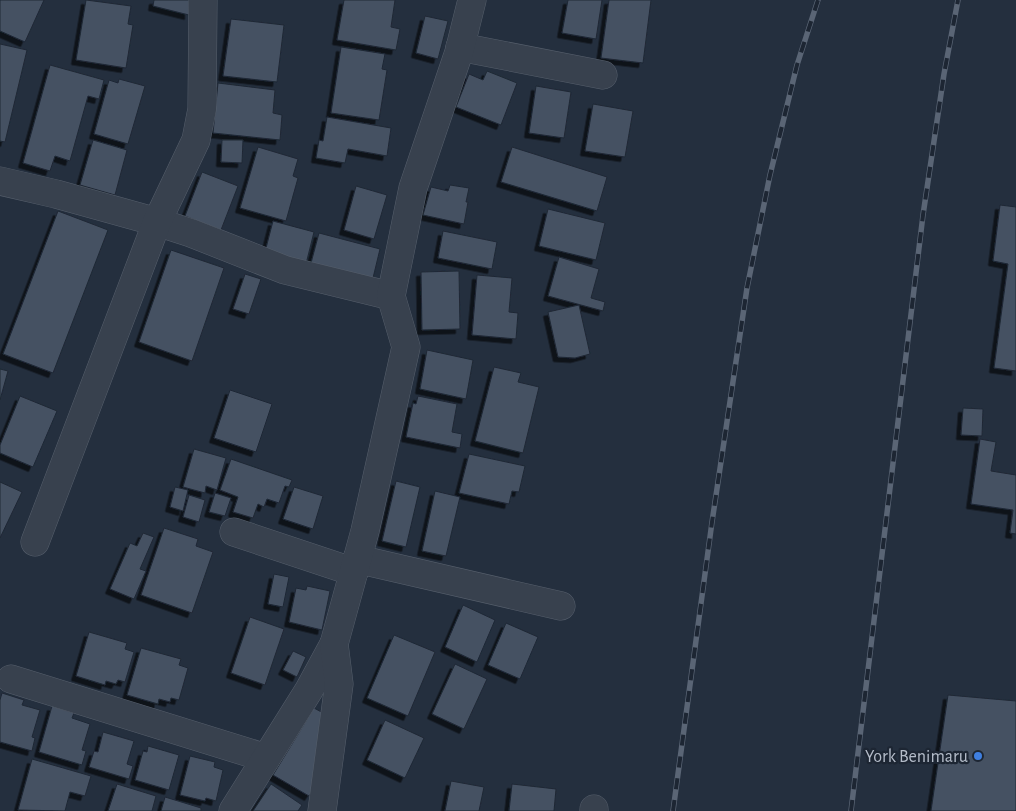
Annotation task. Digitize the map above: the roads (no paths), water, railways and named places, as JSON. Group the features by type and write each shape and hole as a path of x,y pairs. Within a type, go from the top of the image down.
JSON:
{"street":[{"path":"35,542 157,222 196,140 202,109 203,0"},
{"path":"233,811 309,690 334,644 355,565 406,347 391,296 413,188 460,47 472,0"},
{"path":"460,47 603,74"},
{"path":"0,181 56,194 157,222 191,233 285,270 391,296"},
{"path":"234,532 355,565 561,606"},
{"path":"322,811 339,684 334,644"},
{"path":"11,679 266,758"}],"railway":[{"path":"673,811 712,522 747,288 770,175 797,65 818,0"},
{"path":"851,811 923,215 944,74 958,0"}],"place":[{"name":"York Benimaru","path":"978,756"}]}
